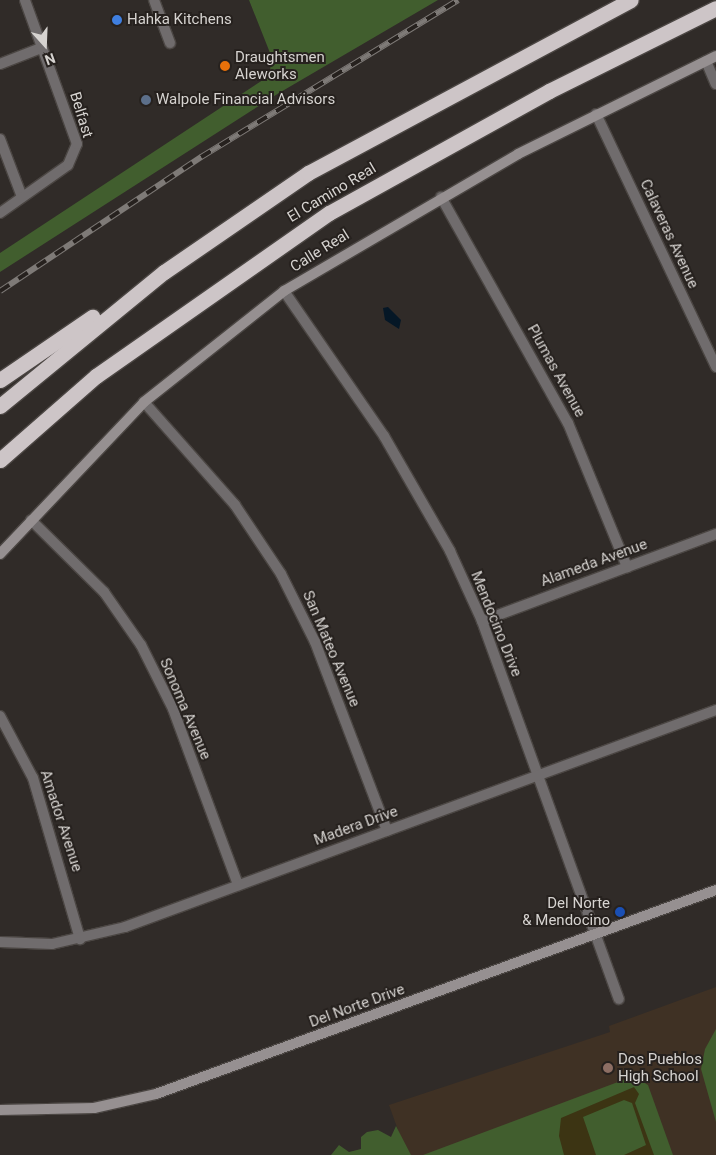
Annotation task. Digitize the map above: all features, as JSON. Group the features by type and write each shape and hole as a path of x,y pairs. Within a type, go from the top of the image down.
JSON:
{"highway":[{"name":"El Camino Real","path":"0,406 164,272 308,173 630,0"},
{"name":"El Camino Real","path":"0,460 96,376 329,213 549,91 716,8"},
{"path":"0,380 164,272"}],"street":[{"name":"Belfast","path":"22,198 68,165 75,154 74,132 41,48 25,0"},
{"path":"154,0 170,43"},
{"path":"0,64 41,48"},
{"path":"711,59 716,84"},
{"name":"Calle Real","path":"0,554 144,402 284,291 441,197 596,114 711,59"},
{"name":"Calaveras Avenue","path":"596,114 716,367"},
{"path":"0,139 22,198 0,213"},
{"name":"Plumas Avenue","path":"441,197 565,419 627,567"},
{"name":"Mendocino Drive","path":"284,291 420,494 482,621 619,999"},
{"name":"San Mateo Avenue","path":"144,402 235,505 281,574 315,642 387,830"},
{"name":"Sonoma Avenue","path":"31,520 104,592 140,645 173,709 238,885"},
{"name":"Alameda Avenue","path":"482,621 716,534"},
{"name":"Madera Drive","path":"0,942 80,939 238,885 716,710"},
{"name":"Amador Avenue","path":"0,716 33,778 80,939"},
{"name":"Del Norte Drive","path":"0,1110 63,1110 137,1099 716,890"}],"shaded area":[{"name":"Dos Pueblos High School","path":"716,987 716,1155 407,1155 389,1105 610,1032 609,1026"}],"green space":[{"path":"249,0 438,0 279,93 0,272 0,253 269,76 272,58"},
{"path":"716,1029 716,1122 701,1069 705,1049"},
{"path":"634,1076 648,1085 673,1155 423,1155"},
{"path":"396,1126 411,1155 331,1155 339,1145 349,1152 361,1149 361,1137 367,1132 378,1130 391,1137"}],"sand":[{"path":"634,1087 639,1094 635,1103 654,1155 624,1155 646,1145 632,1103 624,1100 583,1117 596,1155 564,1155 559,1136 561,1118"}],"water":[{"path":"388,307 401,320 399,329 385,320 383,308"}],"railway":[{"path":"0,291 201,157 458,0"}],"place":[{"name":"Hahka Kitchens","path":"117,20"},
{"name":"Draughtsmen Aleworks","path":"225,66"},
{"name":"Walpole Financial Advisors","path":"146,100"},
{"name":"Del Norte & Mendocino","path":"620,912"},
{"name":"Dos Pueblos High School","path":"608,1068"}]}
